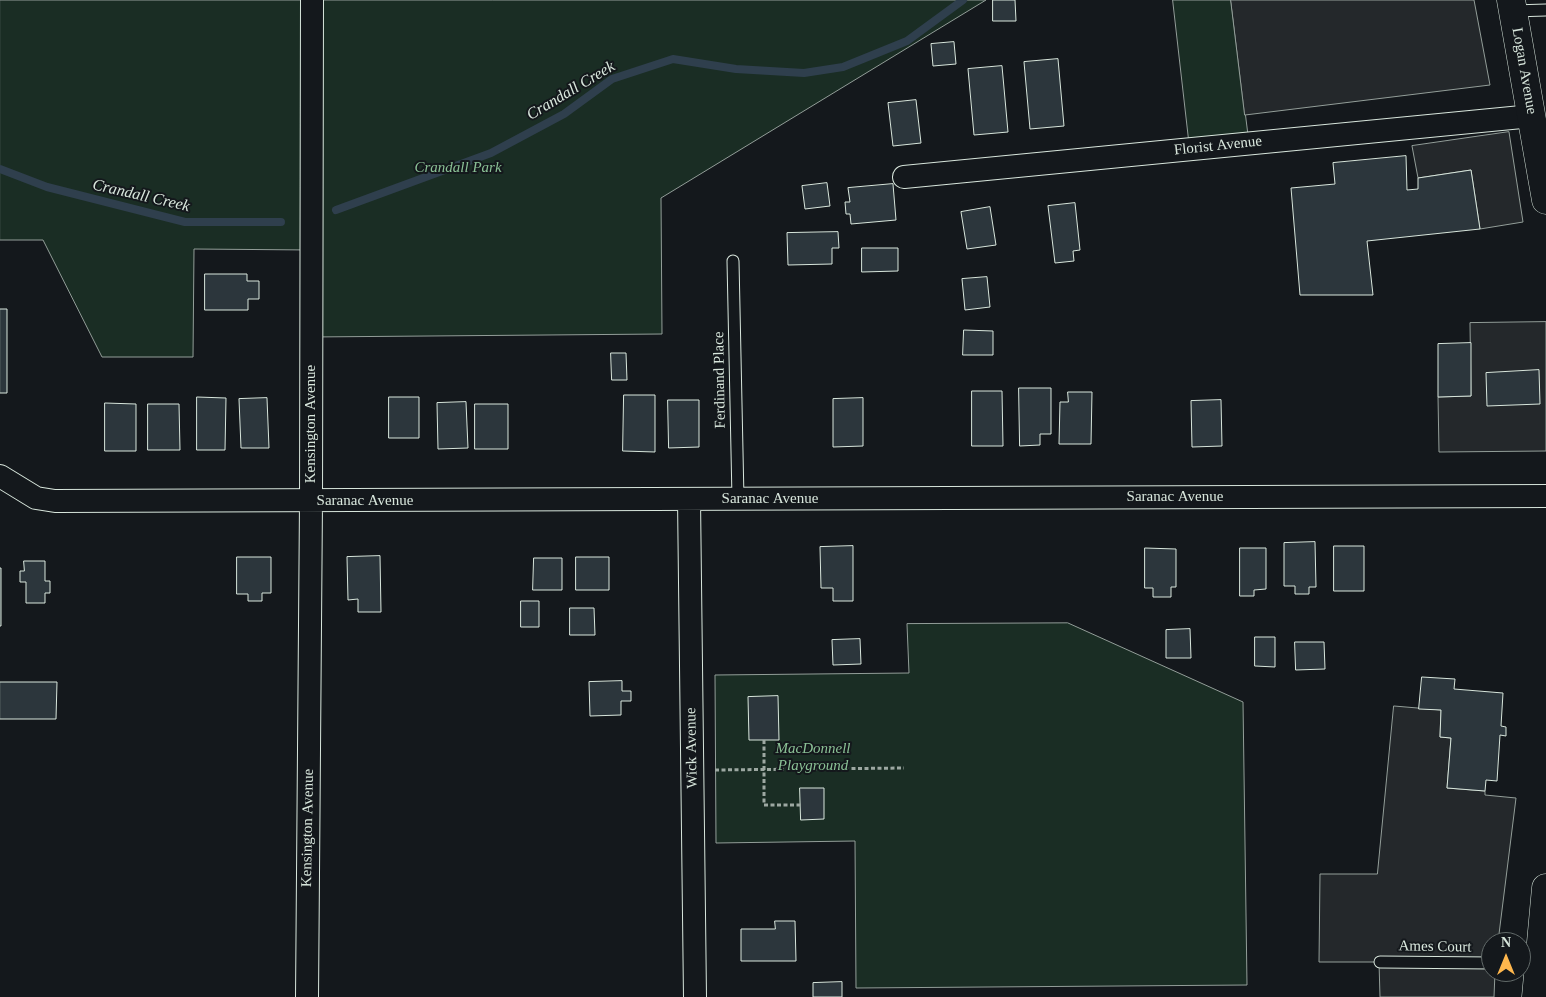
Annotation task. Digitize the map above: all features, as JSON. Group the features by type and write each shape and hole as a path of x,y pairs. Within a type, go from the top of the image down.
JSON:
{"street":[{"name":"Kensington Avenue","path":"307,997 311,501 312,0"},
{"name":"Logan Avenue","path":"1512,5 1546,200"},
{"name":"Florist Avenue","path":"904,177 1532,116"},
{"name":"Saranac Avenue","path":"0,476 36,498 55,501 1546,496"},
{"name":"Wick Avenue","path":"689,499 694,997"},
{"path":"1536,997 1534,963 1546,888"}],"lane":[{"path":"1512,5 1546,10"},
{"name":"Ferdinand Place","path":"733,261 738,499"},
{"name":"Ames Court","path":"1380,962 1481,963"}],"path":[{"path":"764,740 764,805 800,805"},
{"path":"692,770 904,768"}],"green space":[{"name":"Crandall Park","path":"0,0 986,0 661,198 662,334 311,337 311,250 194,249 193,357 102,357 43,240 0,240"},
{"path":"1173,0 1231,0 1249,143 1190,149"},
{"name":"MacDonnell Playground","path":"1068,623 1243,702 1247,985 856,988 855,841 716,843 715,675 909,673 907,624"}],"shaded area":[{"path":"1231,0 1474,0 1490,85 1245,115"},
{"path":"1509,132 1523,222 1480,229 1471,170 1418,178 1412,146"},
{"path":"1546,322 1546,451 1439,452 1438,397 1471,396 1470,323"},
{"path":"1394,706 1441,710 1440,737 1451,738 1447,788 1485,791 1485,795 1516,798 1499,932 1481,932 1481,982 1495,982 1494,997 1380,997 1379,962 1319,962 1320,874 1377,874"}],"building":[{"path":"993,0 1015,0 1016,21 993,21"},
{"path":"954,42 956,64 933,66 931,44"},
{"path":"1058,59 1064,126 1030,129 1024,62"},
{"path":"1002,66 1008,132 974,135 968,69"},
{"path":"916,100 921,143 893,146 888,103"},
{"path":"1406,156 1407,190 1418,189 1418,178 1471,170 1480,229 1367,241 1373,295 1300,295 1291,188 1335,184 1333,163"},
{"path":"827,183 830,206 805,209 802,186"},
{"path":"893,184 896,220 851,224 850,214 846,214 845,202 850,202 848,188"},
{"path":"1075,203 1080,250 1073,251 1074,261 1055,263 1048,206"},
{"path":"990,207 996,245 967,249 961,212"},
{"path":"838,232 839,248 832,248 832,264 788,265 787,233"},
{"path":"862,248 898,248 898,271 862,272"},
{"path":"205,274 247,274 247,281 259,281 259,299 248,299 248,310 205,310"},
{"path":"987,277 990,307 965,310 962,279"},
{"path":"0,309 7,309 7,393 0,393"},
{"path":"964,330 993,331 993,355 963,355"},
{"path":"1471,343 1471,396 1438,397 1438,344"},
{"path":"611,353 626,353 627,380 612,380"},
{"path":"1539,370 1540,404 1487,406 1486,373"},
{"path":"1019,388 1051,388 1051,434 1040,434 1040,445 1020,446"},
{"path":"972,391 1002,391 1003,446 972,446"},
{"path":"1068,392 1092,392 1091,444 1059,444 1060,402 1068,402"},
{"path":"624,395 655,395 655,452 623,451"},
{"path":"197,397 226,398 225,450 197,450"},
{"path":"389,397 419,397 419,438 389,438"},
{"path":"267,398 269,448 241,448 239,399"},
{"path":"863,398 863,446 833,447 833,399"},
{"path":"668,400 699,400 699,447 669,448"},
{"path":"1221,400 1222,446 1192,447 1191,401"},
{"path":"466,402 468,448 438,449 437,403"},
{"path":"105,403 136,404 136,451 105,451"},
{"path":"148,404 179,404 180,450 148,450"},
{"path":"475,404 508,404 508,449 475,449"},
{"path":"1315,542 1316,587 1309,587 1309,594 1295,594 1295,586 1284,586 1284,543"},
{"path":"853,546 853,601 833,601 833,588 821,588 820,547"},
{"path":"1334,546 1364,546 1364,591 1334,591"},
{"path":"1145,548 1176,549 1176,587 1171,587 1171,597 1153,597 1153,588 1145,588"},
{"path":"1240,548 1266,548 1266,589 1254,590 1254,596 1240,596"},
{"path":"380,556 381,612 358,612 358,599 348,600 347,557"},
{"path":"237,557 271,557 271,593 262,593 262,601 248,601 248,594 237,594"},
{"path":"576,557 609,557 609,590 576,590"},
{"path":"534,558 562,558 562,590 533,590"},
{"path":"24,561 45,561 45,581 50,581 50,593 45,593 45,603 26,603 26,582 20,582 20,571 24,571"},
{"path":"1,568 1,626 0,626"},
{"path":"521,601 539,601 539,627 521,627"},
{"path":"570,608 594,608 595,635 570,635"},
{"path":"1190,629 1191,658 1166,658 1166,630"},
{"path":"1255,637 1275,637 1275,667 1255,666"},
{"path":"860,639 861,664 833,665 832,640"},
{"path":"1295,642 1324,642 1325,669 1296,670"},
{"path":"1422,677 1455,679 1454,689 1503,693 1501,726 1506,727 1506,736 1500,735 1497,781 1486,780 1485,791 1447,788 1451,738 1440,737 1441,710 1419,709"},
{"path":"622,681 622,691 631,691 631,701 621,701 621,715 590,716 589,682"},
{"path":"0,682 57,682 56,719 0,719"},
{"path":"778,696 779,740 749,740 748,697"},
{"path":"800,788 824,788 824,819 801,820"},
{"path":"775,921 795,921 796,961 741,961 741,929 775,929"},
{"path":"842,982 842,997 813,997 813,983"}],"waterway":[{"name":"Crandall Creek","path":"336,210 491,153 564,114 612,79 673,59 736,69 804,73 843,67 907,41 963,0"},
{"name":"Crandall Creek","path":"0,169 47,187 185,222 281,222"}]}
